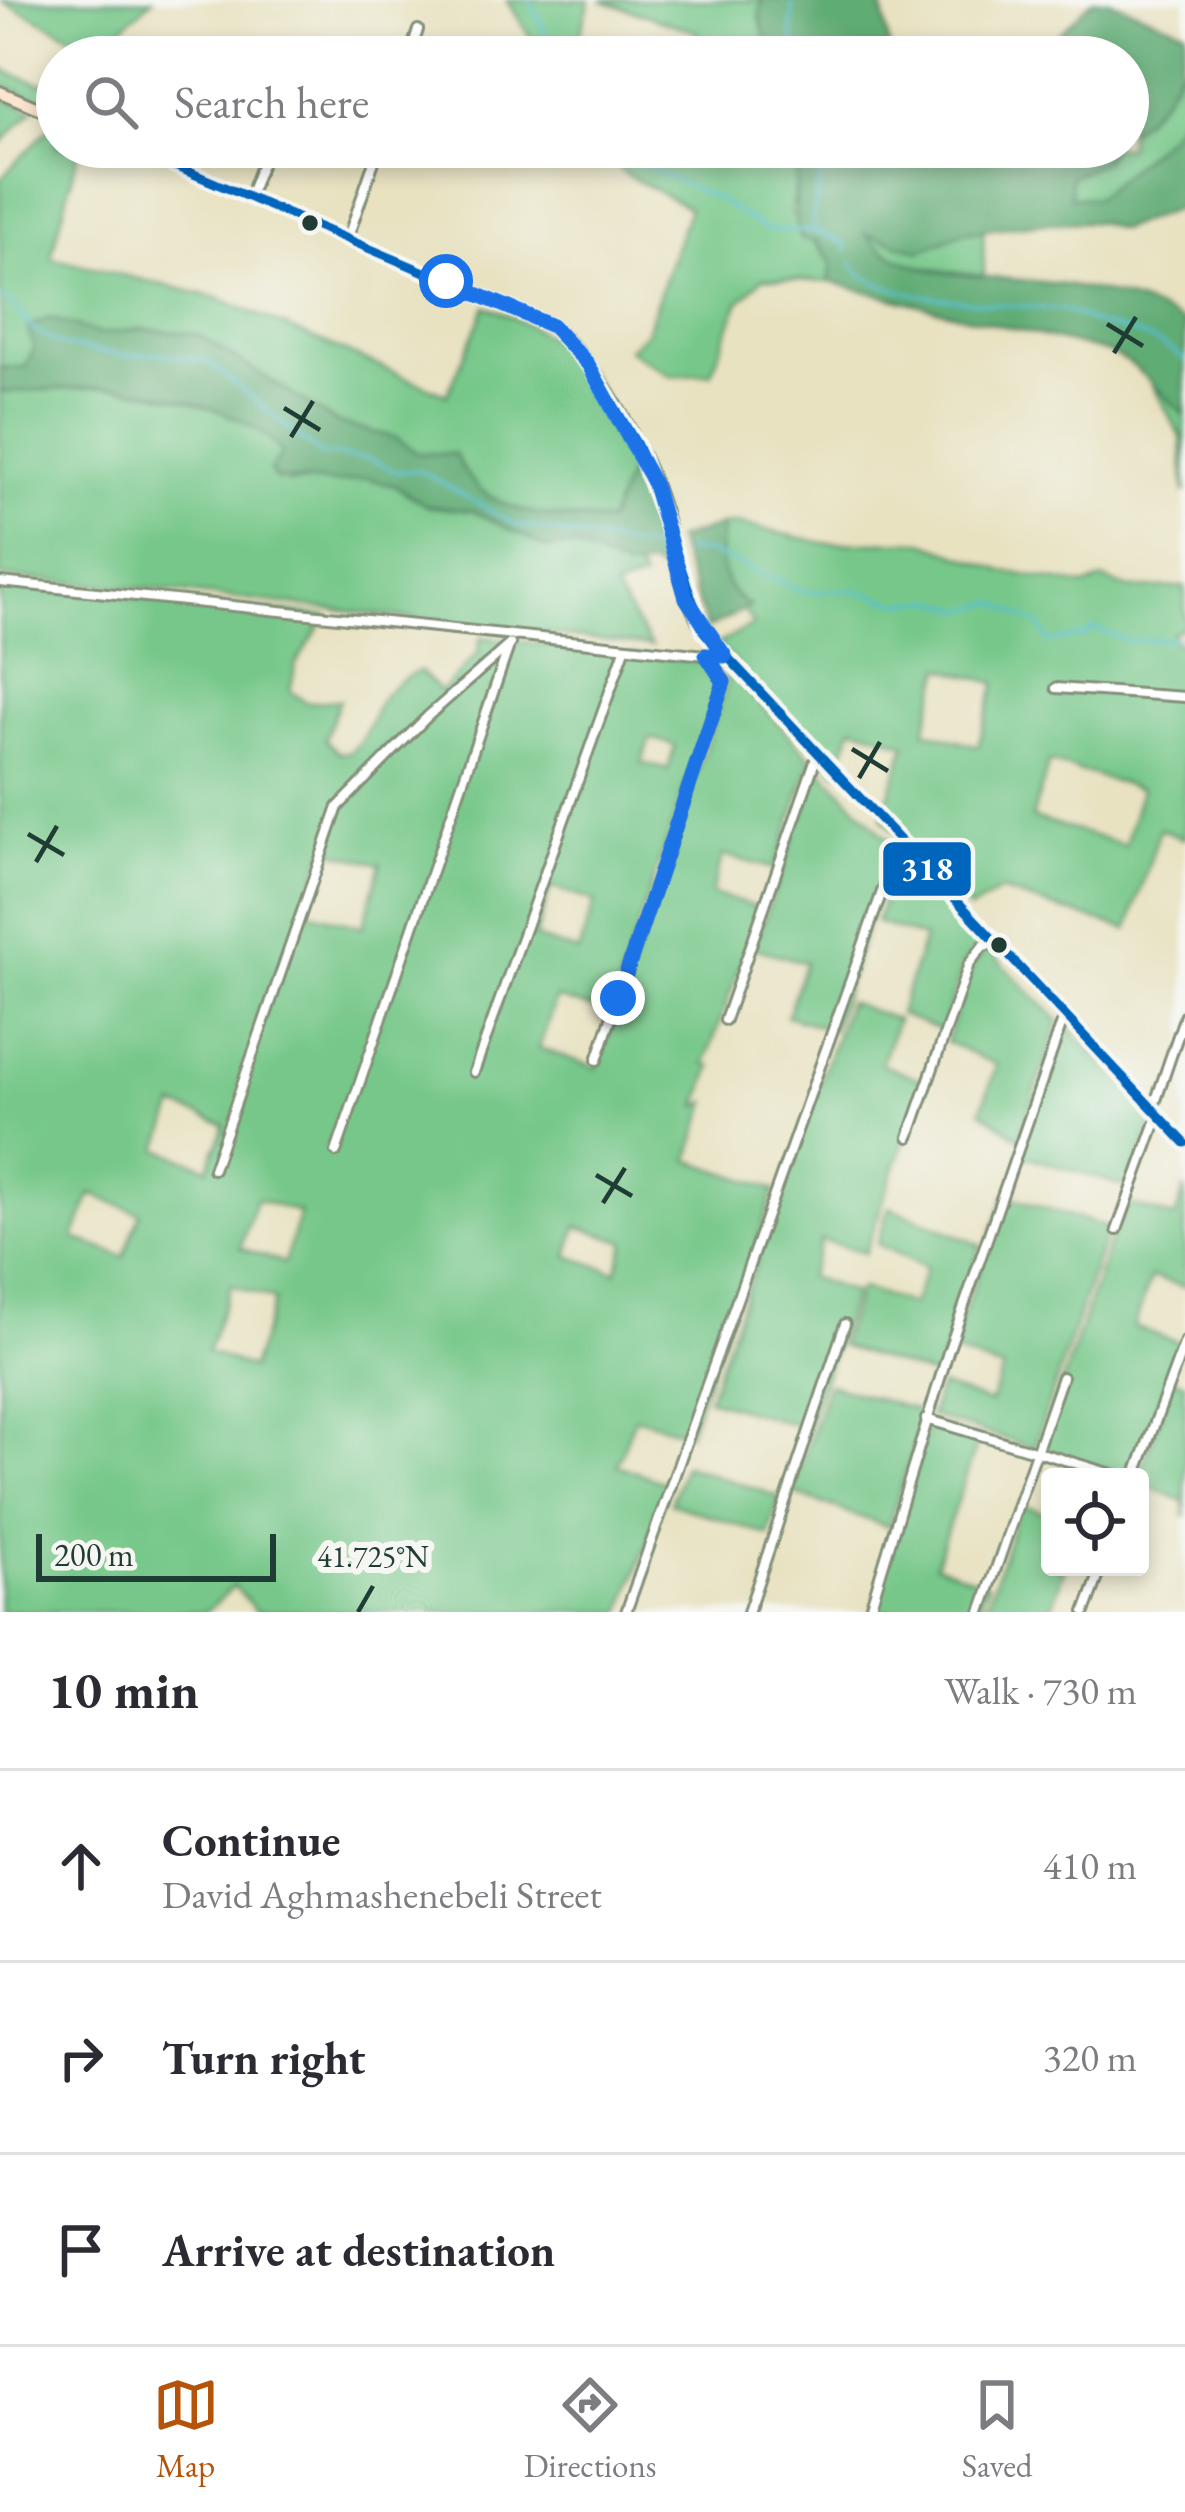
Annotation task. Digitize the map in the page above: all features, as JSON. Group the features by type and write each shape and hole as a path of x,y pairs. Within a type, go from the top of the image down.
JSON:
{"street":[{"path":"416,36 418,30"},
{"path":"0,92 36,107"},
{"path":"179,168 552,326 573,344 635,444 668,526 686,598 725,656 1185,1143"},
{"path":"249,198 260,168"},
{"path":"347,239 372,168"},
{"path":"0,582 511,640 725,656"},
{"path":"336,1152 511,640"},
{"path":"213,1169 338,807 511,640"},
{"path":"473,1072 625,649"},
{"path":"598,1060 724,682 706,655"},
{"path":"1056,688 1185,697"},
{"path":"725,1020 817,755"},
{"path":"626,1612 899,841"},
{"path":"909,1137 969,964 983,946 996,943"},
{"path":"1117,1230 1185,1015"},
{"path":"869,1612 926,1419 1064,1017"},
{"path":"748,1612 844,1324"},
{"path":"1138,1468 1185,1341"},
{"path":"981,1612 1062,1377"},
{"path":"926,1419 1091,1468"},
{"path":"1085,1612 1099,1576"}],"green space":[{"path":"0,0 152,0 112,36 72,36"},
{"path":"507,0 590,0 580,36 530,36"},
{"path":"600,0 761,0 765,36 696,36 697,32"},
{"path":"761,0 881,0 887,36 765,36"},
{"path":"1093,0 1108,0 1185,30 1176,75 1149,112 1149,36 1056,36"},
{"path":"1185,64 1185,110 1149,152 1149,112"},
{"path":"0,69 36,82 36,99 0,84"},
{"path":"0,97 33,110 0,144"},
{"path":"1185,110 1185,206 1119,230 1098,222 1043,223 965,232 920,251 866,234 883,250 924,268 1097,291 1185,323 1185,415 1132,365 1110,353 829,282 832,264 817,241 801,239 796,216 797,168 1089,168 1071,177 1070,197 1096,198 1130,168 1149,168 1149,152"},
{"path":"36,142 36,168 75,168 51,258 218,298 447,395 486,306 542,334 563,348 594,382 634,462 608,522 541,514 500,502 467,475 455,454 417,453 396,438 337,423 197,334 141,329 34,348 26,367 0,368 0,179"},
{"path":"619,168 798,168 791,213 832,264 828,282 763,278 739,302 711,373 671,376 628,349 646,333 689,208"},
{"path":"1088,168 1131,168 1097,198 1070,197 1071,176"},
{"path":"983,231 984,276 904,261 864,233 920,251 965,232"},
{"path":"49,318 100,334 141,329 197,334 337,423 396,438 417,453 455,454 482,491 520,510 608,522 634,462 650,495 669,575 649,566 627,569 573,546 547,548 473,511 427,506 396,486 368,478 339,483 276,479 270,471 282,453 269,439 230,416 180,398 113,387 0,392 0,368 26,367 34,348 28,327"},
{"path":"1152,384 1185,415 1185,494 1181,437"},
{"path":"114,387 198,404 261,429 280,449 288,483 368,478 396,486 427,506 473,511 547,548 573,546 626,569 636,568 643,579 614,589 651,646 162,590 0,577 0,392"},
{"path":"738,524 824,543 921,541 1003,571 1085,586 1103,579 1129,589 1185,587 1185,626 1172,633 1175,644 1185,643 1185,839 1160,829 1128,930 1000,891 970,910 882,818 906,744 853,726 837,772 718,644 753,625 744,610 749,607 731,591 722,571 722,525","holes":["942,668 996,683 978,746 925,731","1049,762 1141,789 1125,845 1032,818"]},
{"path":"722,525 722,571 732,591 750,606 707,629 676,540"},
{"path":"0,585 327,616 296,664 290,691 307,703 340,700 325,739 339,753 351,752 381,699 401,680 419,671 441,692 478,653 481,637 711,663 721,681 608,1013 556,998 539,1048 597,1068 727,684 724,667 812,759 775,869 723,855 711,894 760,908 705,1064 712,1066 698,1106 708,1102 689,1160 775,1190 688,1433 635,1417 617,1465 669,1484 622,1612 257,1612 234,1586 206,1612 0,1612","holes":["650,738 675,745 668,770 642,763","324,849 381,864 363,927 306,911","551,887 595,902 578,952 535,938","175,1106 225,1125 208,1168 159,1149","91,1194 140,1213 124,1257 74,1238","256,1199 300,1213 284,1263 240,1248","577,1226 626,1242 616,1272 568,1256","231,1285 275,1300 251,1368 207,1352"]},
{"path":"820,768 894,846 832,1030 787,1016 805,962 753,948"},
{"path":"904,857 984,941 964,962 942,1031 899,1014 924,938 876,922 896,863"},
{"path":"987,949 1059,1021 1019,1138 981,1111 997,1065 946,1042 971,967"},
{"path":"848,1002 897,1020 881,1064 925,1081 865,1253 821,1240 809,1277 854,1293 806,1428 708,1399"},
{"path":"1065,1023 1154,1120 1130,1188 1019,1154"},
{"path":"1185,1188 1185,1287 1151,1277 1134,1327 1181,1343 1135,1468 1101,1468 1040,1450 1111,1237 1129,1204 1175,1218"},
{"path":"1005,1195 1111,1229 1105,1235 1034,1448 930,1416 940,1386 990,1403 1003,1370 951,1351"},
{"path":"889,1207 981,1245 936,1377 840,1346 860,1288 912,1305 926,1268 877,1244"},
{"path":"1173,1379 1185,1383 1185,1518 1184,1501 1149,1487 1149,1468 1142,1468"},
{"path":"828,1384 925,1413 888,1527 791,1492"},
{"path":"928,1423 979,1439 935,1564 987,1584 977,1612 873,1612"},
{"path":"684,1465 780,1497 768,1535 671,1503"},
{"path":"1020,1505 1041,1511 1041,1576 1062,1576 1050,1612 984,1612"}],"waterway":[{"path":"530,0 546,36"},
{"path":"792,0 792,36"},
{"path":"649,168 717,199 766,230 815,231"},
{"path":"823,168 812,219 815,231 844,243 847,251"},
{"path":"851,262 864,276 916,294 1066,311 1155,341 1185,360"},
{"path":"0,297 13,304 33,330 62,345 124,356 156,353 207,361 320,454 369,459 397,472 419,470 516,525 655,550"},
{"path":"685,551 708,552 806,592 856,590 900,603 934,600 966,610 995,602 1040,625 1048,642 1084,636 1094,628 1129,641 1185,638"}],"transit line":[{"name":"318","path":"180,168 552,326 591,368 637,445 704,632 1185,1143"}],"route":[{"path":"446,281 552,326 588,364 654,484 686,598 704,632 725,656 706,655 723,674 724,682 618,998"}]}
